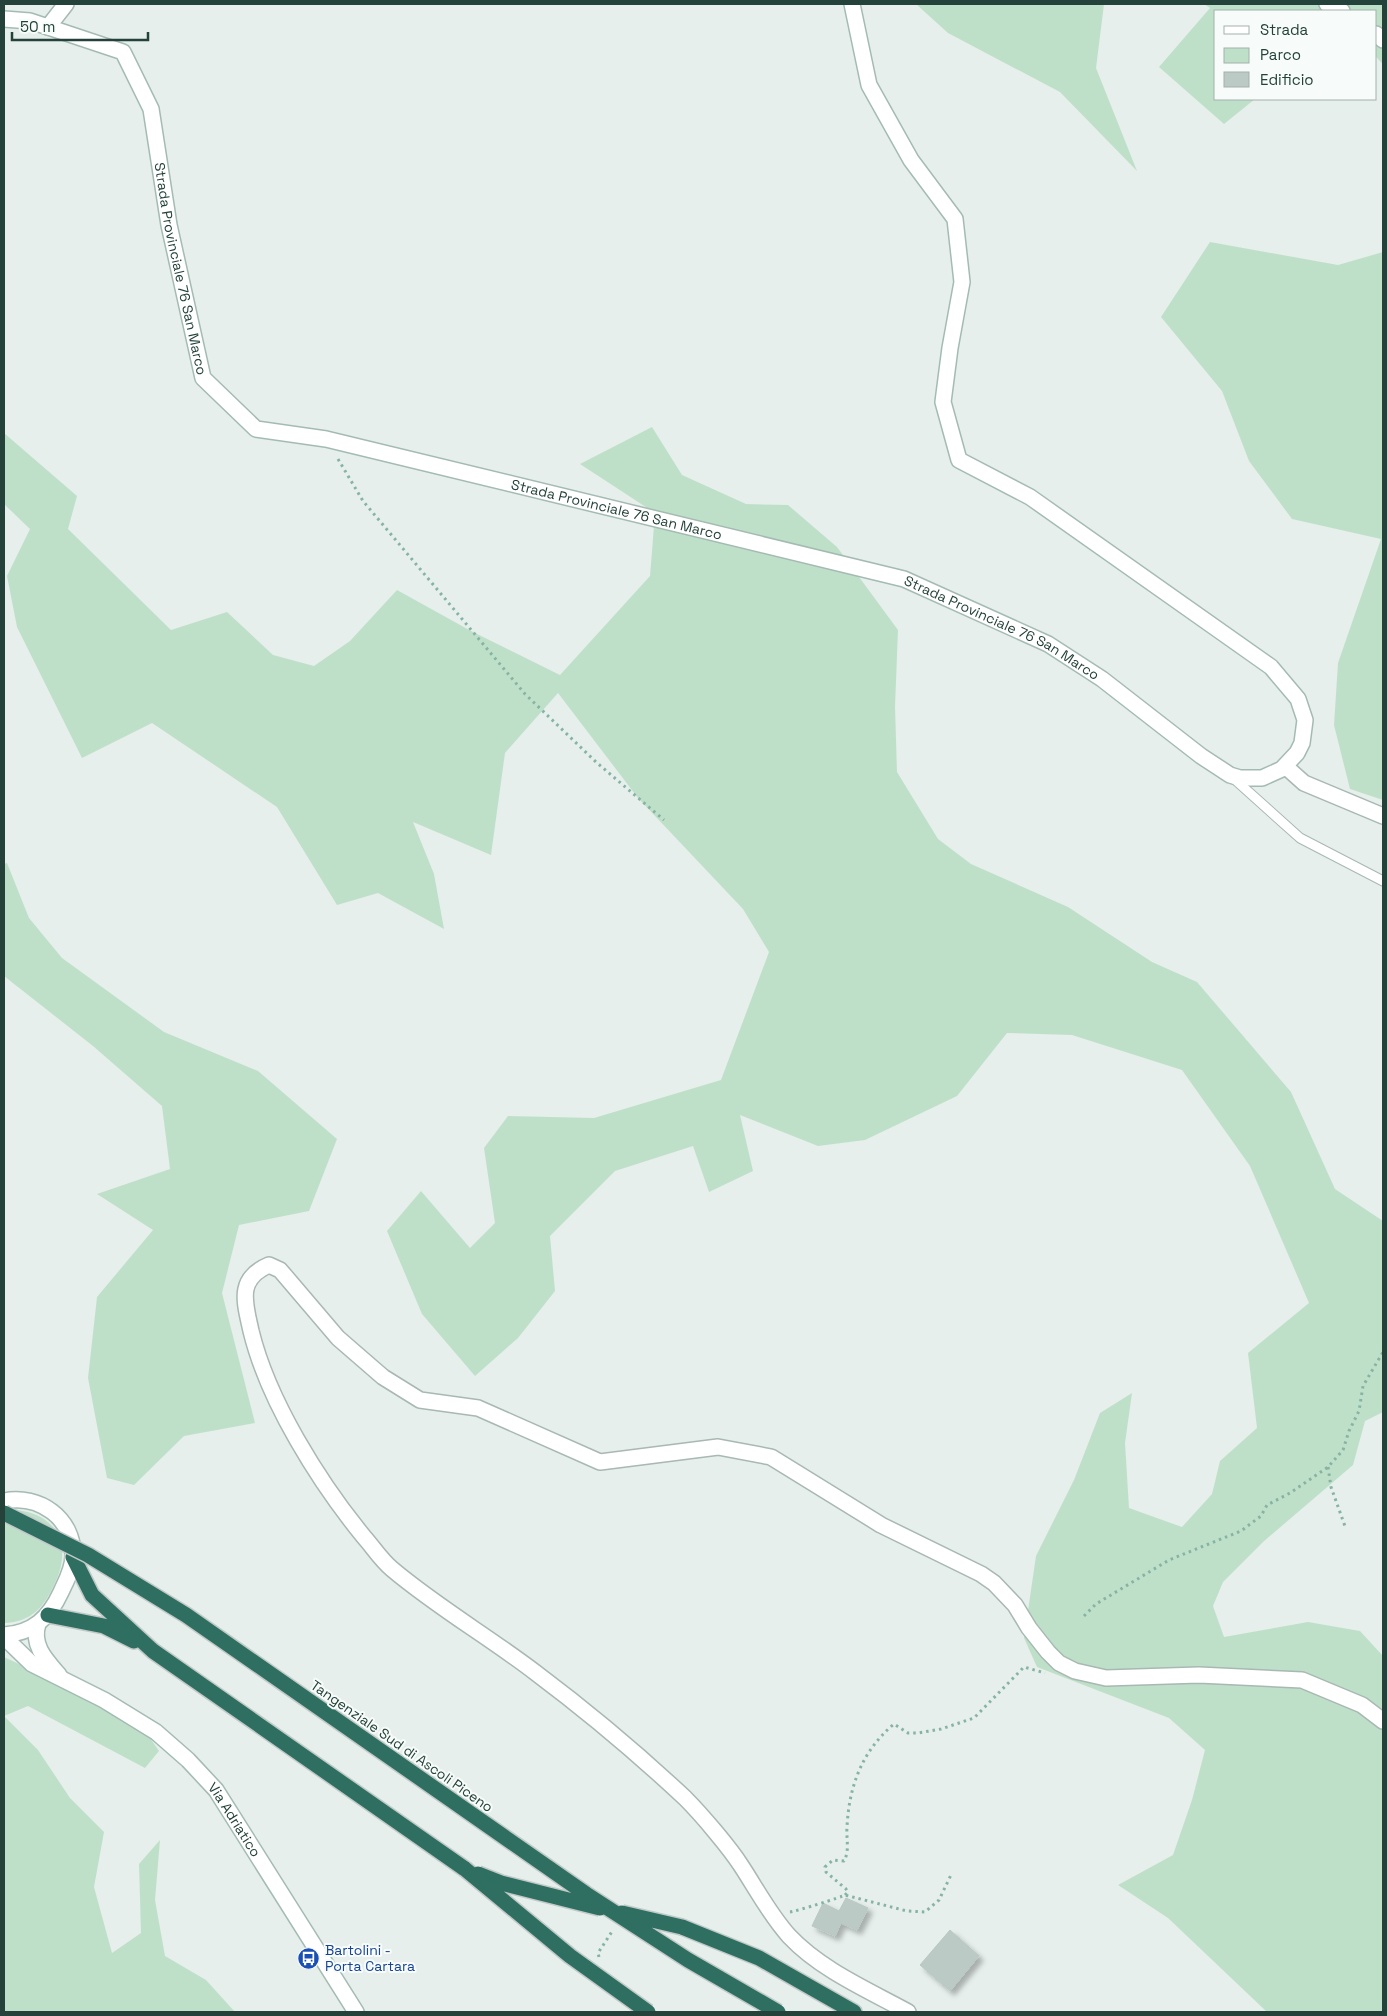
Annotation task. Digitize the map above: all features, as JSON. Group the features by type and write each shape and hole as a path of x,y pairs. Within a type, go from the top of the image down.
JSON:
{"highway":[{"name":"Tangenziale Sud di Ascoli Piceno","path":"4,1513 88,1555 186,1615 586,1894 697,1965 778,2012"},
{"path":"73,1558 92,1595 153,1651 465,1869 570,1956 648,2012"},
{"path":"43,1620 104,1626 153,1651"},
{"path":"465,1869 526,1890 682,1927 758,1958 854,2012"}],"street":[{"path":"48,27 66,4"},
{"name":"Strada Provinciale 76 San Marco","path":"4,19 30,21 123,52 151,109 169,225 203,378 256,429 326,439 904,579 1048,644 1102,678 1201,756 1230,775 1251,779 1262,778 1285,766 1297,753 1302,743 1305,720 1298,699 1271,667 1030,496 959,460 943,402 950,348 962,282 955,219 911,160 869,85 852,4"},
{"path":"1327,4 1340,10"},
{"path":"1285,766 1304,783 1383,816"},
{"path":"908,2012 818,1962 789,1936 758,1895 741,1865 687,1800 606,1729 536,1672 390,1567 334,1501 294,1433 266,1375 254,1342 244,1298 248,1282 259,1269 269,1265 280,1270 338,1338 383,1377 420,1400 478,1408 600,1462 718,1447 771,1457 881,1526 981,1574 994,1583 1015,1604 1029,1628 1048,1652 1059,1663 1075,1671 1106,1678 1199,1675 1302,1680 1362,1705 1383,1721"},
{"path":"4,1501 30,1500 53,1511 69,1532 73,1558 68,1576 43,1620"},
{"name":"Via Adriatico","path":"4,1636 27,1630 43,1620"},
{"name":"Via Adriatico","path":"43,1620 36,1632 36,1642 45,1658 62,1678"},
{"name":"Via Adriatico","path":"4,1636 32,1664 104,1700 156,1732 188,1760 216,1790 356,2012"}],"lane":[{"path":"1230,775 1300,838 1383,880"}],"path":[{"path":"326,439 363,501 525,694 596,762 664,820"},
{"path":"1084,1616 1104,1599 1169,1560 1241,1531 1261,1516 1267,1505 1290,1493 1328,1467 1343,1450 1349,1431 1359,1411 1363,1386 1370,1370 1383,1352"},
{"path":"1328,1467 1331,1487 1346,1528"},
{"path":"788,1912 830,1899 840,1899 848,1892 826,1872 825,1867 833,1860 844,1861 848,1853 847,1824 850,1792 861,1764 884,1732 894,1724 908,1733 941,1729 974,1718 1024,1666 1050,1674"},
{"path":"845,1895 907,1911 925,1912 939,1900 951,1875"},
{"path":"602,1961 598,1953 617,1925"}],"green space":[{"path":"916,4 1104,4 1096,68 1137,171 1060,92 948,33"},
{"path":"1204,4 1383,4 1383,64 1377,58 1377,10 1214,10 1214,100 1254,100 1224,124 1159,67 1210,8"},
{"path":"1210,242 1338,265 1383,252 1383,800 1350,789 1334,725 1338,663 1381,539 1292,519 1249,461 1222,391 1161,317"},
{"path":"652,427 682,475 746,504 788,505 837,547 898,630 895,707 897,772 938,839 971,864 1068,907 1152,962 1197,982 1291,1092 1335,1189 1383,1221 1383,1412 1365,1421 1353,1465 1263,1542 1223,1582 1213,1606 1224,1637 1308,1622 1360,1631 1383,1656 1383,2012 1267,2012 1168,1918 1118,1885 1173,1855 1192,1800 1205,1750 1169,1718 1037,1667 1024,1638 1036,1556 1074,1480 1100,1413 1132,1393 1125,1443 1129,1508 1182,1527 1212,1494 1220,1461 1257,1428 1248,1353 1309,1303 1250,1166 1182,1070 1072,1035 1007,1033 957,1096 865,1140 818,1146 740,1115 753,1171 709,1192 693,1146 615,1171 550,1236 555,1291 518,1338 475,1376 422,1314 387,1231 421,1191 470,1248 495,1223 484,1148 508,1116 594,1118 721,1080 769,952 743,909 638,798 558,693 505,753 491,855 413,822 434,874 444,929 378,893 337,905 277,807 152,723 82,758 17,627 7,576 30,529 4,504 4,433 77,496 68,529 171,630 227,612 273,655 314,666 350,641 397,590 471,631 560,675 650,576 655,513 580,464"},
{"path":"7,863 29,918 62,958 164,1032 258,1071 337,1139 309,1211 239,1225 222,1293 255,1423 184,1436 134,1485 107,1478 88,1378 97,1297 153,1230 97,1194 170,1169 162,1106 93,1046 4,976 4,864"},
{"path":"17,1510 43,1518 52,1526 62,1545 62,1557 55,1583 36,1612 22,1620 4,1623 4,1512"},
{"path":"4,1657 137,1719 159,1751 145,1768 28,1706 4,1716"},
{"path":"4,1716 38,1750 70,1798 104,1832 94,1887 112,1953 141,1933 139,1864 160,1840 155,1900 165,1956 206,1980 235,2012 4,2012"}],"building":[{"path":"846,1898 868,1908 857,1930 841,1923 835,1936 812,1926 823,1903 839,1911"},
{"path":"950,1930 979,1956 950,1991 920,1965"}],"place":[{"name":"Bartolini - Porta Cartara","path":"309,1958"}]}
